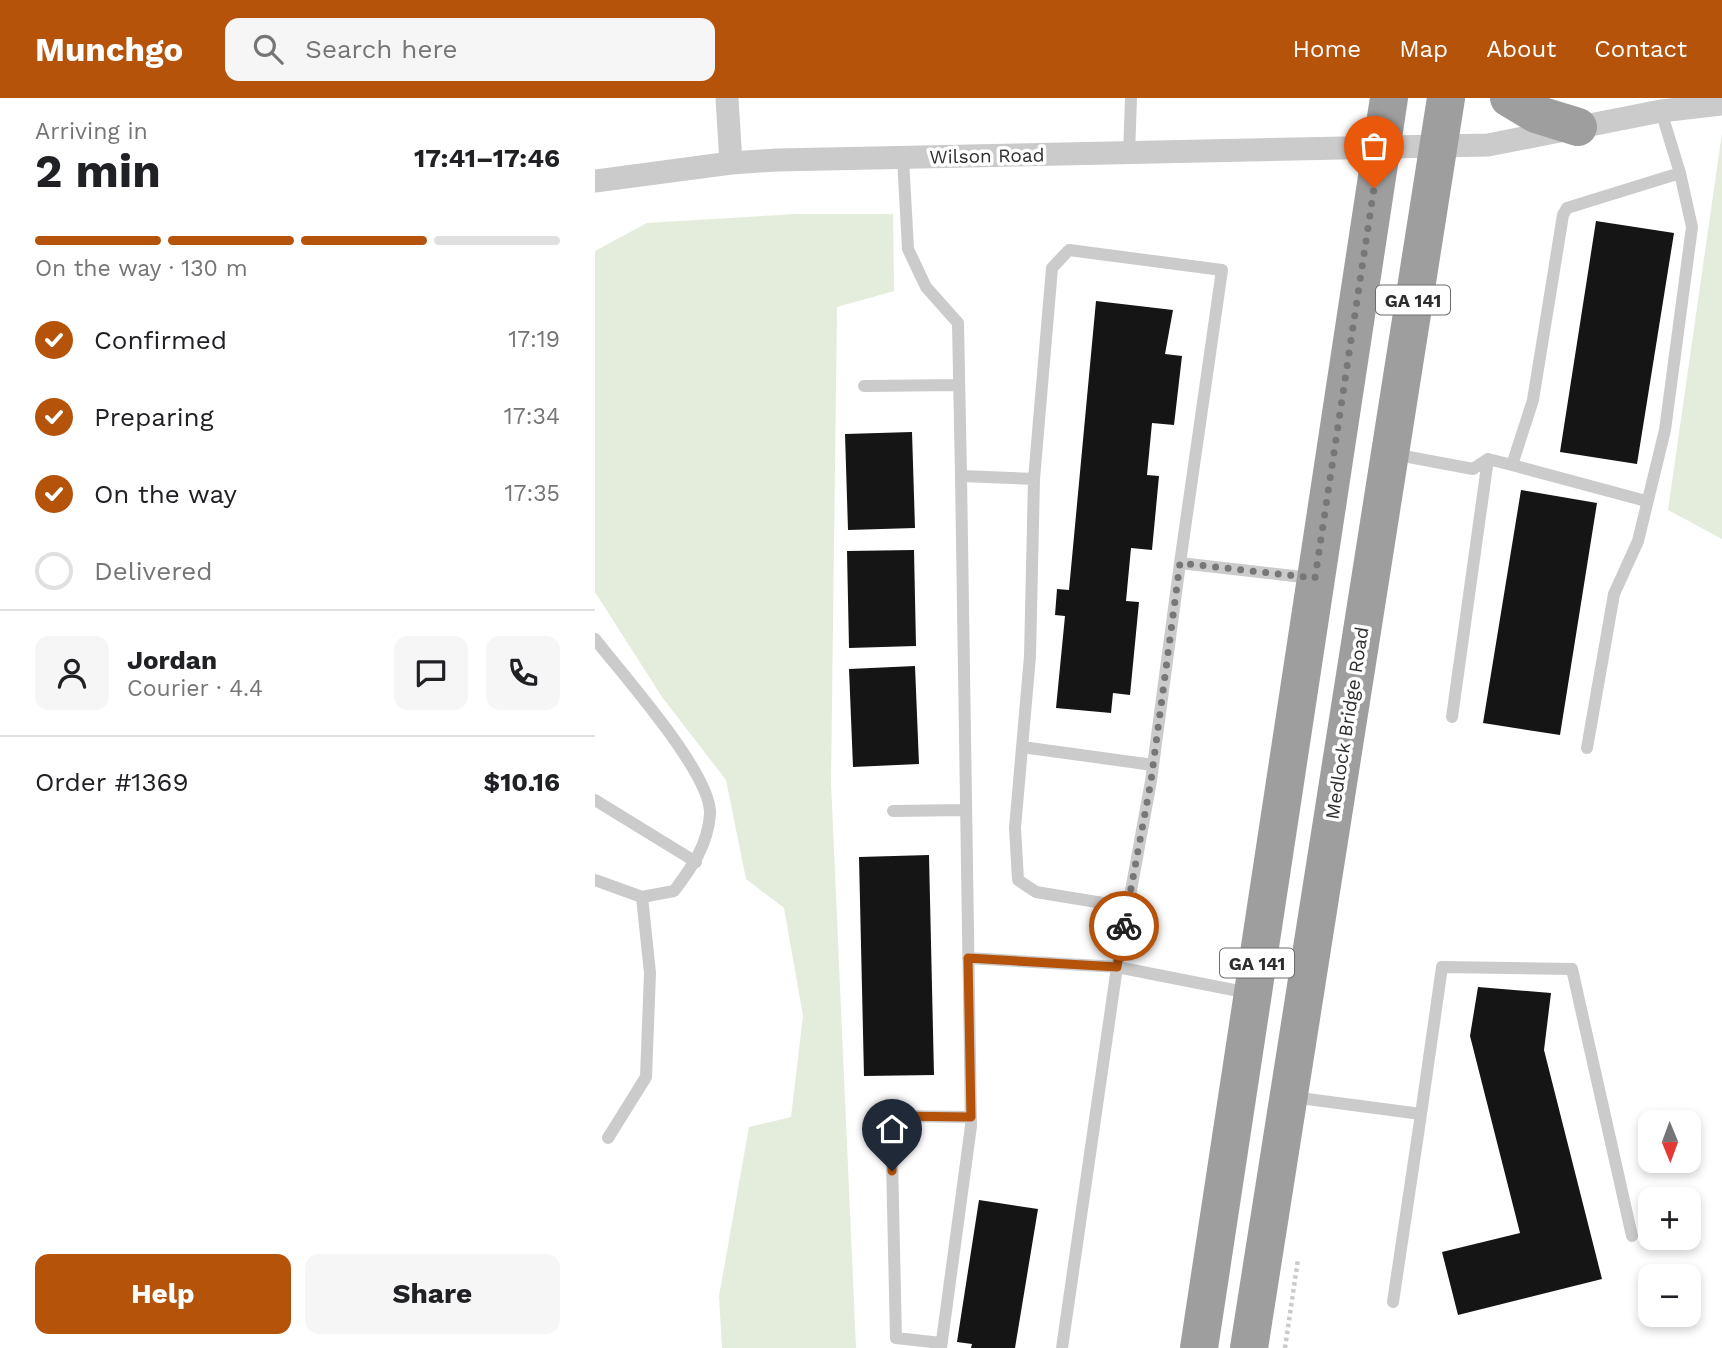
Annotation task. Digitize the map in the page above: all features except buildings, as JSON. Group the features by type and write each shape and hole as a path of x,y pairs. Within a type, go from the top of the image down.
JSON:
{"highway":[{"name":"GA 141","path":"1199,1348 1379,149 1389,98"},
{"name":"Medlock Bridge Road","path":"1248,1348 1446,98"},
{"path":"1509,98 1536,114 1578,127"}],"street":[{"path":"727,98 731,163"},
{"name":"Wilson Road","path":"595,181 731,163 1488,145 1661,111 1722,104"}],"lane":[{"path":"1129,154 1131,98"},
{"path":"1587,748 1614,594 1638,541 1665,430 1692,227 1680,173 1661,111"},
{"path":"903,158 908,249 926,287 958,323 971,1117 941,1345 896,1338 891,1116 971,1117"},
{"path":"1512,465 1533,400 1567,208 1680,173"},
{"path":"1062,1348 1117,967 1153,765 1221,270 1069,250 1052,268 1034,479 1030,656 1015,828 1018,880 1036,892 1127,907"},
{"path":"864,386 959,386"},
{"path":"1389,453 1473,469 1488,459 1646,501"},
{"path":"1452,717 1488,459"},
{"path":"961,476 1034,479"},
{"path":"1180,563 1315,578"},
{"path":"595,639 691,761 711,812 696,862 674,891 642,897 595,880"},
{"path":"1022,747 1153,765"},
{"path":"595,800 696,862"},
{"path":"893,811 965,810"},
{"path":"608,1139 646,1077 650,973 642,897"},
{"path":"968,958 1117,967 1252,994"},
{"path":"1393,1302 1442,967 1572,969 1632,1236"},
{"path":"1288,1097 1421,1114"}],"green space":[{"path":"1722,133 1722,539 1668,510"},
{"path":"797,214 893,214 894,291 837,307 831,783 856,1348 722,1348 719,1296 749,1127 791,1117 803,1016 784,908 746,879 726,780 662,697 595,592 595,251 647,223"}],"way so far":[{"path":"1124,926 1151,781 1180,563 1315,578 1374,188"}],"route":[{"path":"892,1171 891,1116 971,1117 968,958 1117,967 1124,926"}]}
